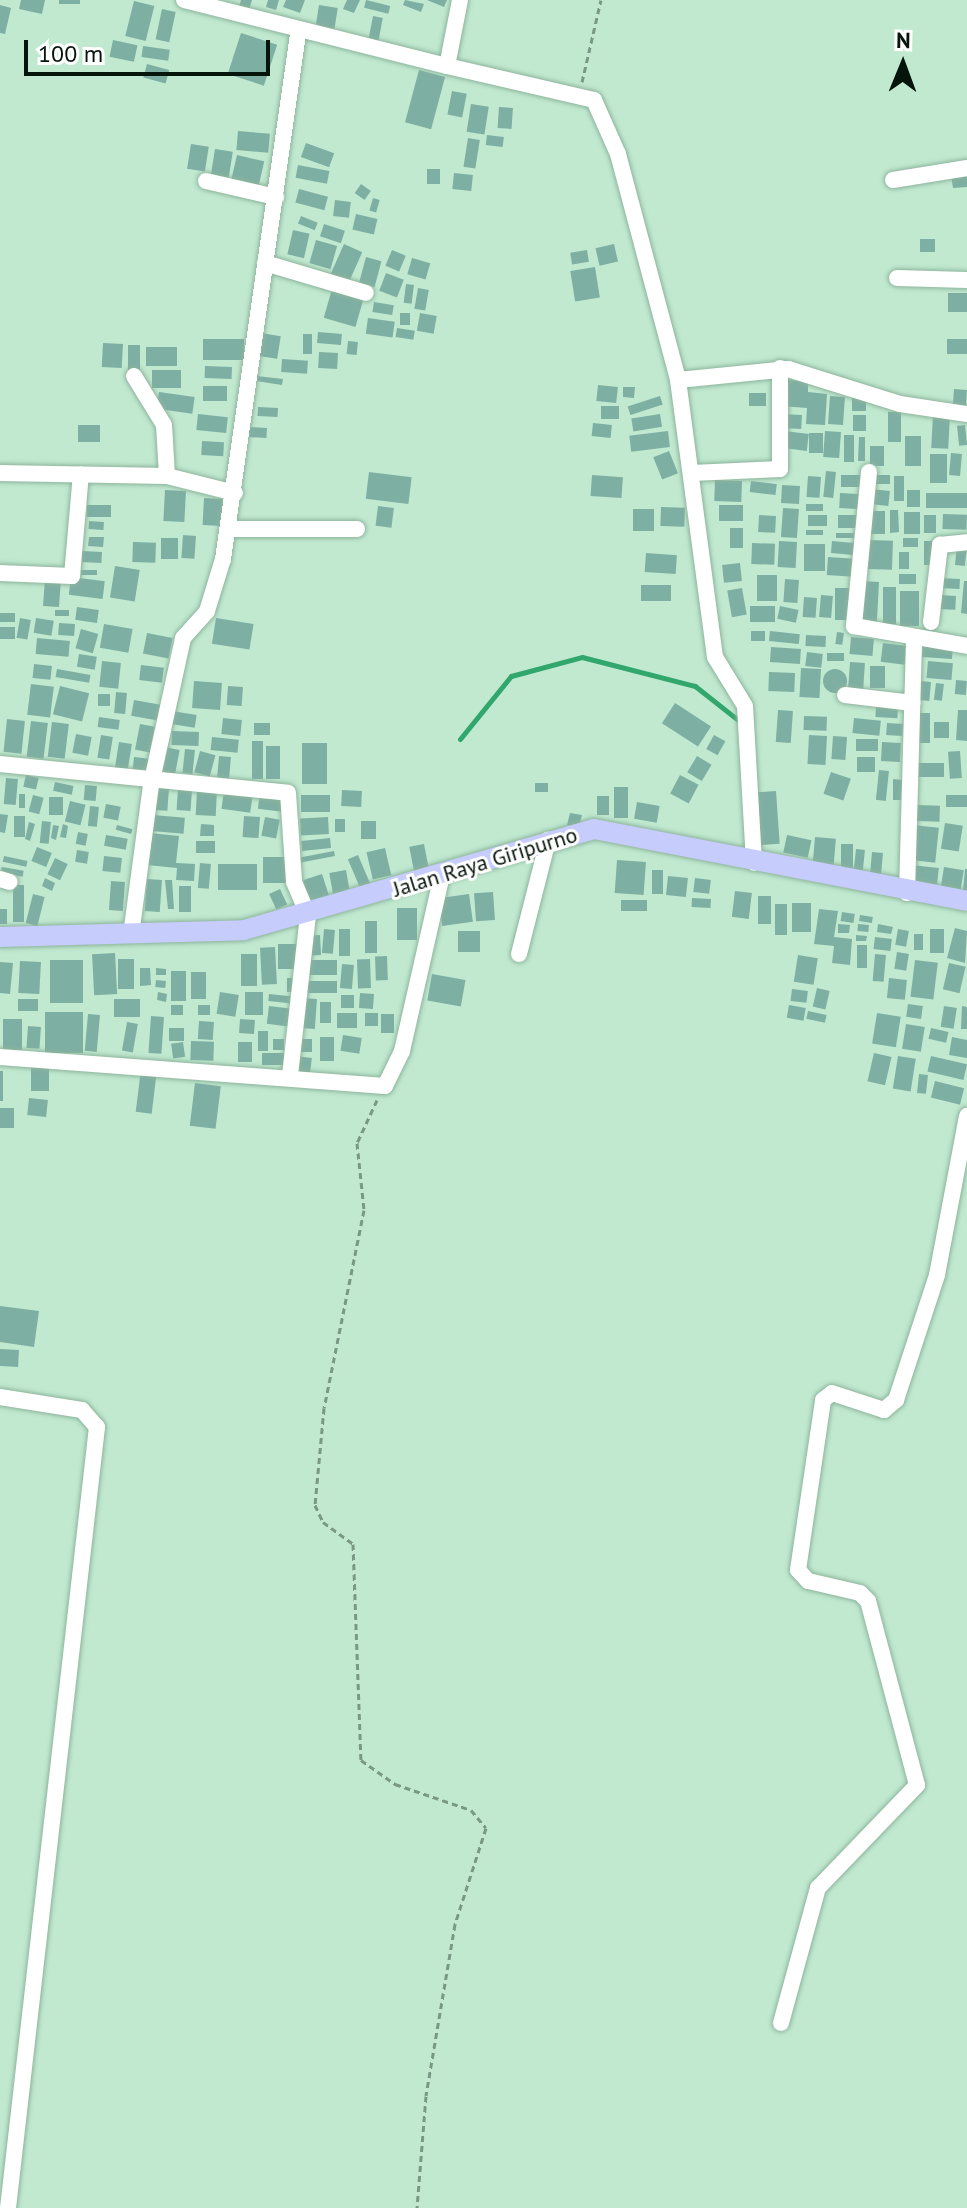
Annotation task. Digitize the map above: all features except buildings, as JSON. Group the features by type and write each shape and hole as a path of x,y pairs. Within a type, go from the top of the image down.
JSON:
{"main road":[{"name":"Jalan Raya Giripurno","path":"0,937 230,932 308,915 548,840 622,831 754,863 907,893 967,901"}],"street":[{"path":"184,0 298,34 579,93 600,105 618,154 678,380 715,657 745,706 754,863"},
{"path":"447,66 460,0"},
{"path":"131,935 151,785 183,638 217,587 235,493 298,34"},
{"path":"893,180 967,168"},
{"path":"206,181 276,197"},
{"path":"265,263 366,293"},
{"path":"897,278 967,280"},
{"path":"678,380 780,368 900,404 967,414"},
{"path":"692,473 778,471 780,368"},
{"path":"134,376 164,425 167,476"},
{"path":"869,472 854,626 967,646"},
{"path":"0,473 167,476 235,493"},
{"path":"0,573 72,576 81,474"},
{"path":"228,529 357,529"},
{"path":"931,622 940,545 967,542"},
{"path":"907,893 914,637"},
{"path":"845,695 913,703"},
{"path":"0,764 151,785 285,791 294,878 308,915 290,1075"},
{"path":"519,954 548,840"},
{"path":"0,1057 290,1075 385,1086 402,1051 442,875"},
{"path":"781,2023 818,1888 917,1785 868,1601 860,1593 808,1581 798,1570 823,1400 832,1393 884,1410 896,1400 937,1275 967,1116"},
{"path":"0,1397 82,1410 97,1427 8,2208"}],"path":[{"path":"579,93 601,0"},
{"path":"385,1086 357,1143 364,1210 324,1408 315,1505 323,1522 353,1544 361,1760 395,1784 471,1810 486,1828 455,1924 426,2096 417,2208"}],"waterway":[{"path":"460,739 511,676 582,657 695,686 738,720"}]}
